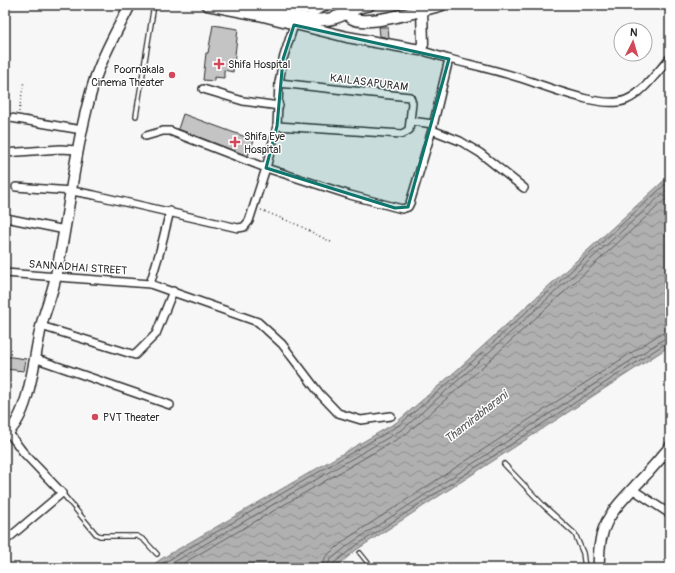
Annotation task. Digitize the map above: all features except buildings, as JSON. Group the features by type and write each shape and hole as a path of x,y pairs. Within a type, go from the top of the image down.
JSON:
{"main road":[{"path":"6,432 14,427 24,407 41,326 56,277 82,130 97,73 106,49 130,5"},
{"path":"207,5 259,15 294,25 420,50 423,44 422,10"},
{"path":"252,5 291,15 322,20 334,18 344,9 369,5"},
{"path":"290,5 315,10 325,5"},
{"path":"344,9 354,19 365,20 383,19 441,5"},
{"path":"599,568 600,546 603,530 616,506 670,447"}],"street":[{"path":"16,187 72,191 170,211 238,228 244,227 249,221 266,168 277,126 279,82 283,58 294,25"},
{"path":"420,50 506,74 589,100 611,103 625,101 636,96 670,58"},
{"path":"146,136 163,131 170,131 266,168 350,195 402,209 408,207 410,203 432,127 449,59"},
{"name":"KAILASAPURAM","path":"279,82 410,97 412,99 411,121"},
{"path":"203,89 236,99 278,106"},
{"path":"5,117 82,130"},
{"path":"277,126 402,134 408,130 411,121 432,127 460,141 480,153 524,188"},
{"path":"5,153 44,149 78,150"},
{"path":"150,284 170,211"},
{"path":"6,218 65,230"},
{"name":"SANNADHAI STREET","path":"5,273 150,284 258,322 282,344 320,394 338,413 361,420 391,416"},
{"path":"41,326 135,355 156,334 173,291"},
{"path":"34,358 170,405"},
{"path":"5,541 62,493 6,432"},
{"path":"632,489 670,514"}],"lane":[{"path":"136,116 154,5"},
{"path":"504,464 544,506 575,534 583,553 585,568"},
{"path":"62,493 96,534 100,536 137,536 144,540 156,554"},
{"path":"360,553 372,568"}],"path":[{"path":"18,120 24,81"},
{"path":"253,207 286,220 331,242"}],"highlighted area":[{"path":"294,25 449,59 408,207 395,208 266,168 277,126 283,59"}],"water":[{"name":"Thamirabharani","path":"670,175 670,346 356,550 335,568 149,568 161,559 397,422 458,369"}],"place":[{"name":"Shifa Hospital","path":"219,64"},
{"name":"Poornakala Cinema Theater","path":"172,75"},
{"name":"Shifa Eye Hospital","path":"235,142"},
{"name":"PVT Theater","path":"95,417"}]}
